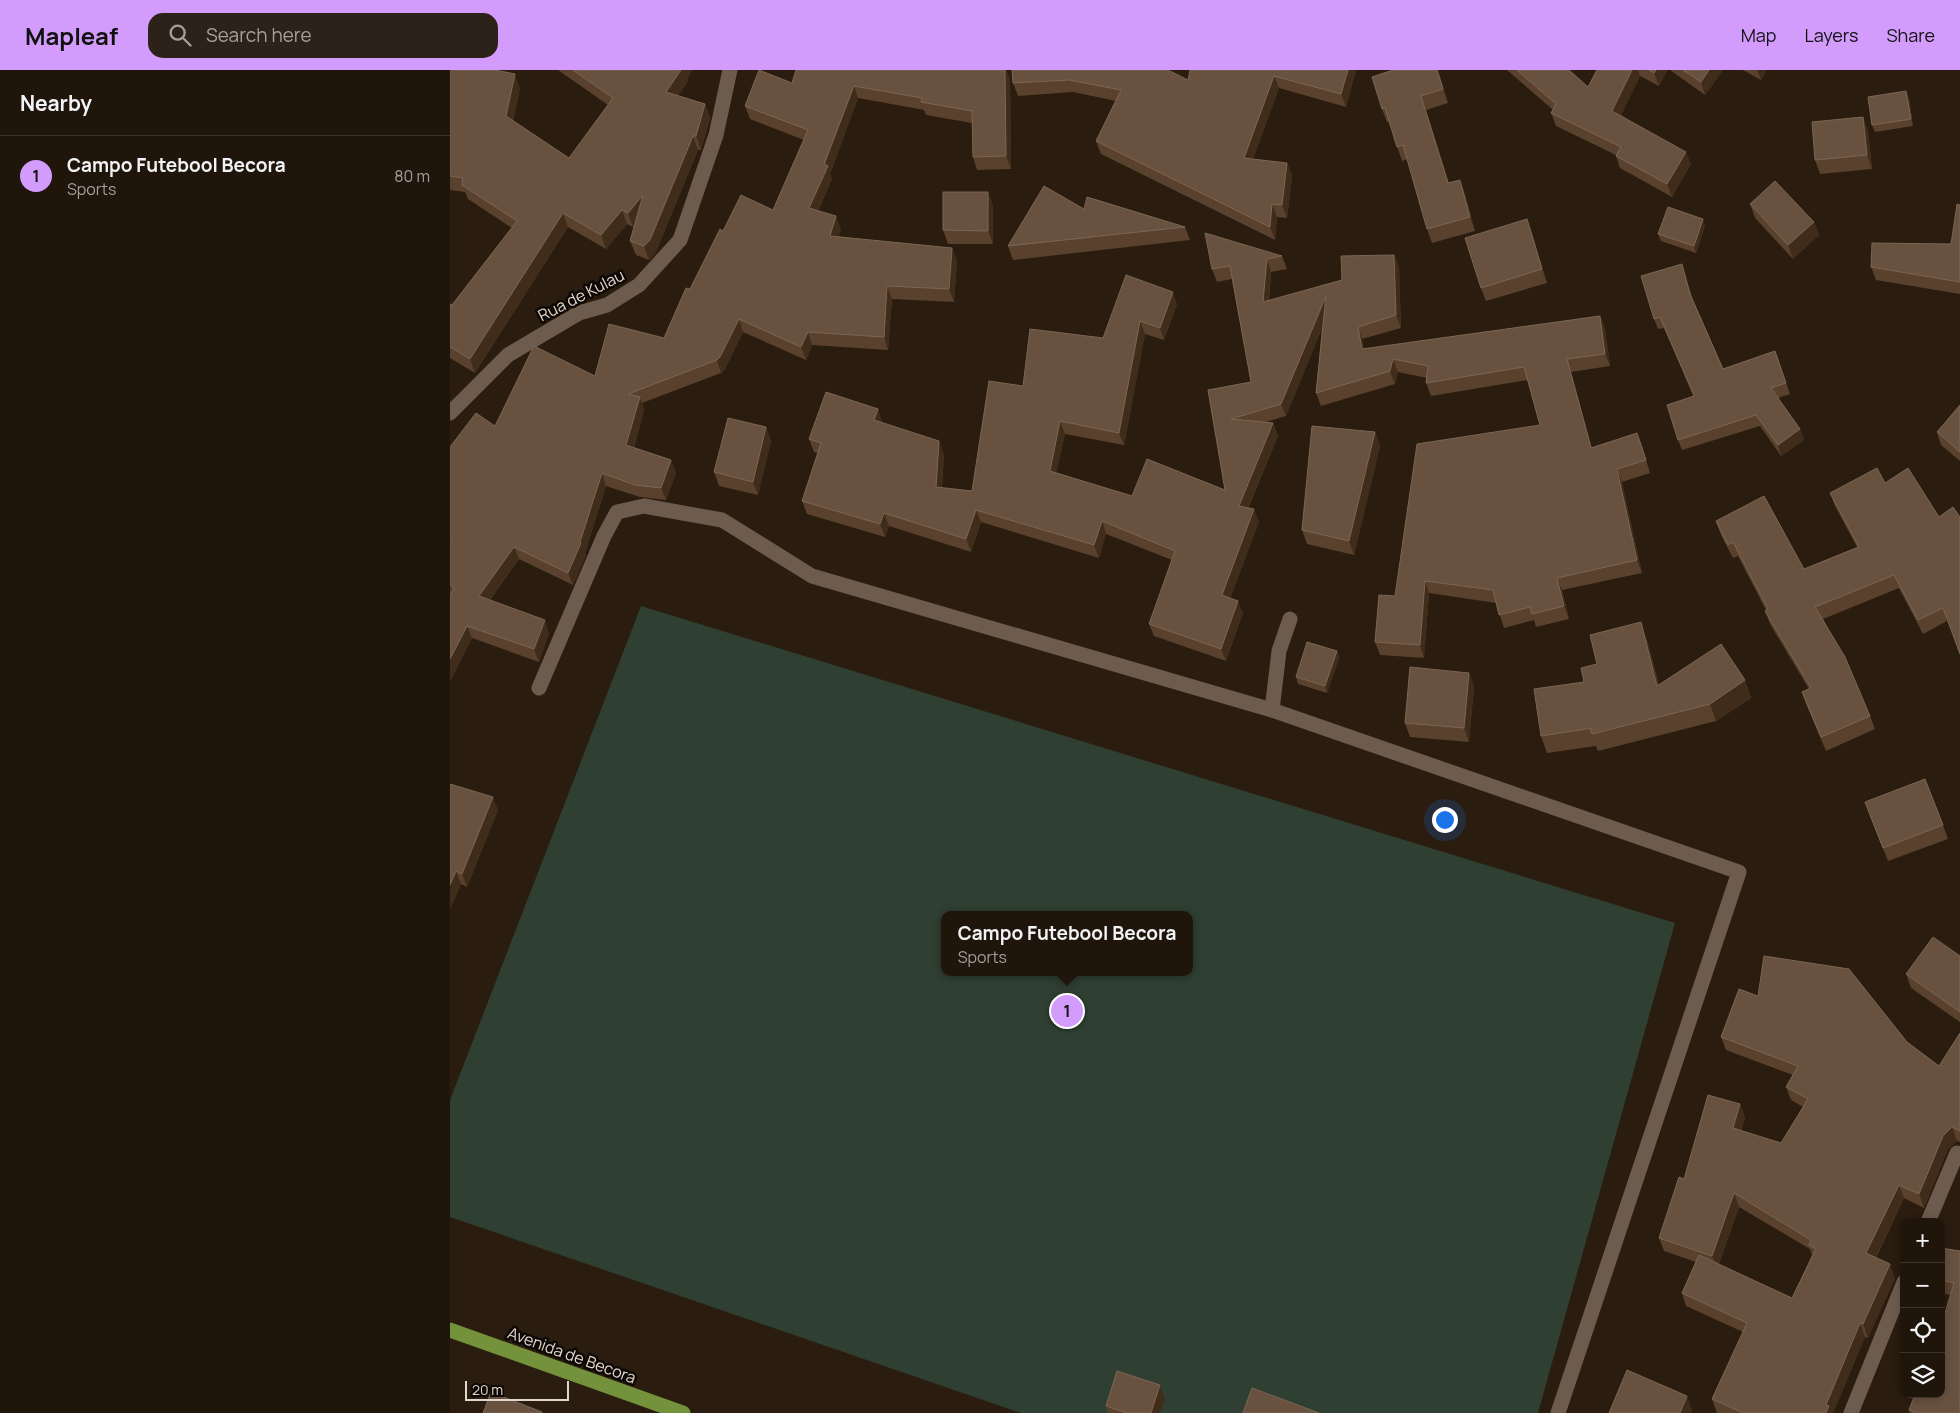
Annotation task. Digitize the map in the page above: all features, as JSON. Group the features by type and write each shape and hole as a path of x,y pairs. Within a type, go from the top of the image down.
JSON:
{"main road":[{"name":"Avenida de Becora","path":"450,1330 680,1413"}],"street":[{"name":"Rua de Kulau","path":"450,413 508,355 579,313 607,305 639,285 680,240 716,135 730,70"},
{"path":"539,688 604,536 617,512 644,506 722,520 812,576 1272,710 1739,872 1558,1413"},
{"path":"1272,710 1279,651 1290,619"},
{"path":"1930,1218 1957,1152"},
{"path":"1851,1413 1900,1292"}],"green space":[{"path":"641,606 1675,923 1538,1413 1021,1413 450,1217 450,1100"}],"building":[{"path":"450,70 495,70 515,74 506,116 569,158 613,98 573,70 681,70 666,92 705,104 696,136 693,136 650,240 644,246 630,241 643,195 628,213 622,210 601,235 563,213 470,359 450,347 450,304 452,305 517,221 462,185 463,178 450,176"},
{"path":"759,70 792,83 796,70 1005,70 1006,156 973,157 972,111 921,102 922,98 854,86 824,164 828,166 809,208 836,216 830,236 952,248 949,289 887,286 884,337 808,332 801,347 739,319 717,360 628,394 640,397 626,445 671,460 661,488 635,485 602,473 581,543 568,573 514,547 479,596 545,620 534,649 467,626 450,659 450,596 454,588 450,585 450,543 452,540 450,538 450,447 476,413 495,426 534,346 595,376 609,324 664,338 686,288 690,289 720,229 723,231 741,195 773,210 808,130 745,106"},
{"path":"1012,70 1168,70 1188,80 1190,70 1348,70 1341,94 1274,76 1244,158 1287,163 1282,205 1272,204 1270,227 1096,141 1121,90 1069,80 1013,83"},
{"path":"1393,70 1437,70 1443,89 1421,96 1448,183 1460,180 1470,217 1427,229 1403,145 1397,147 1385,108 1382,109 1372,77"},
{"path":"1517,70 1569,70 1588,87 1597,70 1632,70 1612,111 1686,152 1667,184 1616,156 1621,147 1551,113 1556,104"},
{"path":"1683,70 1709,70 1701,82"},
{"path":"1906,91 1911,119 1872,125 1868,97"},
{"path":"1863,117 1867,155 1815,160 1812,122"},
{"path":"1775,181 1814,222 1788,245 1750,204"},
{"path":"1044,186 1084,209 1087,197 1185,227 1008,246"},
{"path":"943,192 988,192 988,231 943,230"},
{"path":"1957,204 1960,205 1960,282 1871,267 1872,243 1951,244"},
{"path":"1668,207 1703,219 1694,246 1658,234"},
{"path":"1527,219 1542,269 1481,288 1465,238"},
{"path":"1205,233 1282,256 1267,259 1263,302 1342,280 1341,256 1394,255 1396,315 1358,327 1362,349 1600,316 1605,354 1567,359 1591,448 1637,433 1646,460 1617,469 1637,560 1557,578 1564,606 1532,614 1530,607 1499,615 1493,590 1425,581 1420,645 1375,642 1379,595 1395,596 1417,444 1540,425 1524,367 1426,383 1428,366 1393,359 1390,371 1316,393 1326,296 1281,404 1231,419 1273,423 1239,506 1254,509 1222,595 1238,601 1221,649 1149,624 1175,551 1102,521 1094,545 976,510 966,539 884,513 880,524 802,501 821,443 809,439 826,392 878,409 874,420 939,441 936,487 972,491 989,381 1023,386 1030,329 1103,338 1126,275 1173,292 1160,328 1140,321 1119,433 1060,421 1050,471 1132,496 1147,459 1225,490 1208,390 1251,382 1230,266 1212,269"},
{"path":"1682,264 1690,294 1723,369 1775,351 1786,383 1771,388 1800,429 1778,445 1756,415 1678,440 1667,405 1694,396 1660,317 1654,319 1641,276"},
{"path":"1960,405 1960,452 1937,432"},
{"path":"728,418 766,427 753,482 714,472"},
{"path":"1312,426 1375,432 1349,541 1302,530"},
{"path":"1877,468 1885,483 1908,468 1939,517 1953,507 1960,517 1960,654 1943,608 1918,620 1894,575 1815,607 1845,657 1870,716 1821,737 1802,692 1811,688 1765,611 1768,609 1733,542 1728,545 1716,521 1764,496 1804,569 1859,547 1830,493"},
{"path":"1641,622 1657,686 1721,644 1745,680 1710,704 1592,734 1590,729 1592,728 1541,736 1534,689 1584,682 1581,668 1597,664 1590,635"},
{"path":"1307,642 1337,651 1325,686 1296,677"},
{"path":"1410,667 1469,673 1464,728 1405,723"},
{"path":"1925,779 1943,825 1883,848 1865,802"},
{"path":"450,784 493,797 462,874 456,871 450,885"},
{"path":"1933,937 1960,956 1960,1012 1906,974"},
{"path":"1764,956 1849,969 1907,1042 1939,1066 1960,1033 1960,1131 1952,1127 1943,1136 1919,1194 1899,1185 1866,1253 1890,1264 1863,1324 1860,1323 1826,1405 1829,1406 1826,1413 1743,1413 1712,1399 1747,1323 1682,1293 1699,1255 1792,1298 1816,1249 1809,1245 1811,1240 1734,1193 1712,1256 1659,1238 1679,1177 1684,1179 1708,1095 1740,1104 1733,1128 1781,1143 1808,1099 1786,1087 1798,1066 1721,1037 1739,989 1758,996"},
{"path":"1945,1249 1960,1251 1960,1413 1916,1413 1909,1410 1914,1398 1945,1398 1945,1313 1954,1283 1945,1281"},
{"path":"1627,1370 1687,1396 1680,1413 1609,1413"},
{"path":"1117,1371 1160,1385 1151,1413 1127,1413 1106,1406"},
{"path":"1252,1388 1319,1413 1243,1413"},
{"path":"491,1392 542,1412 542,1413 483,1413"}],"place":[{"name":"Campo Futebool Becora","path":"1067,1011"}]}
